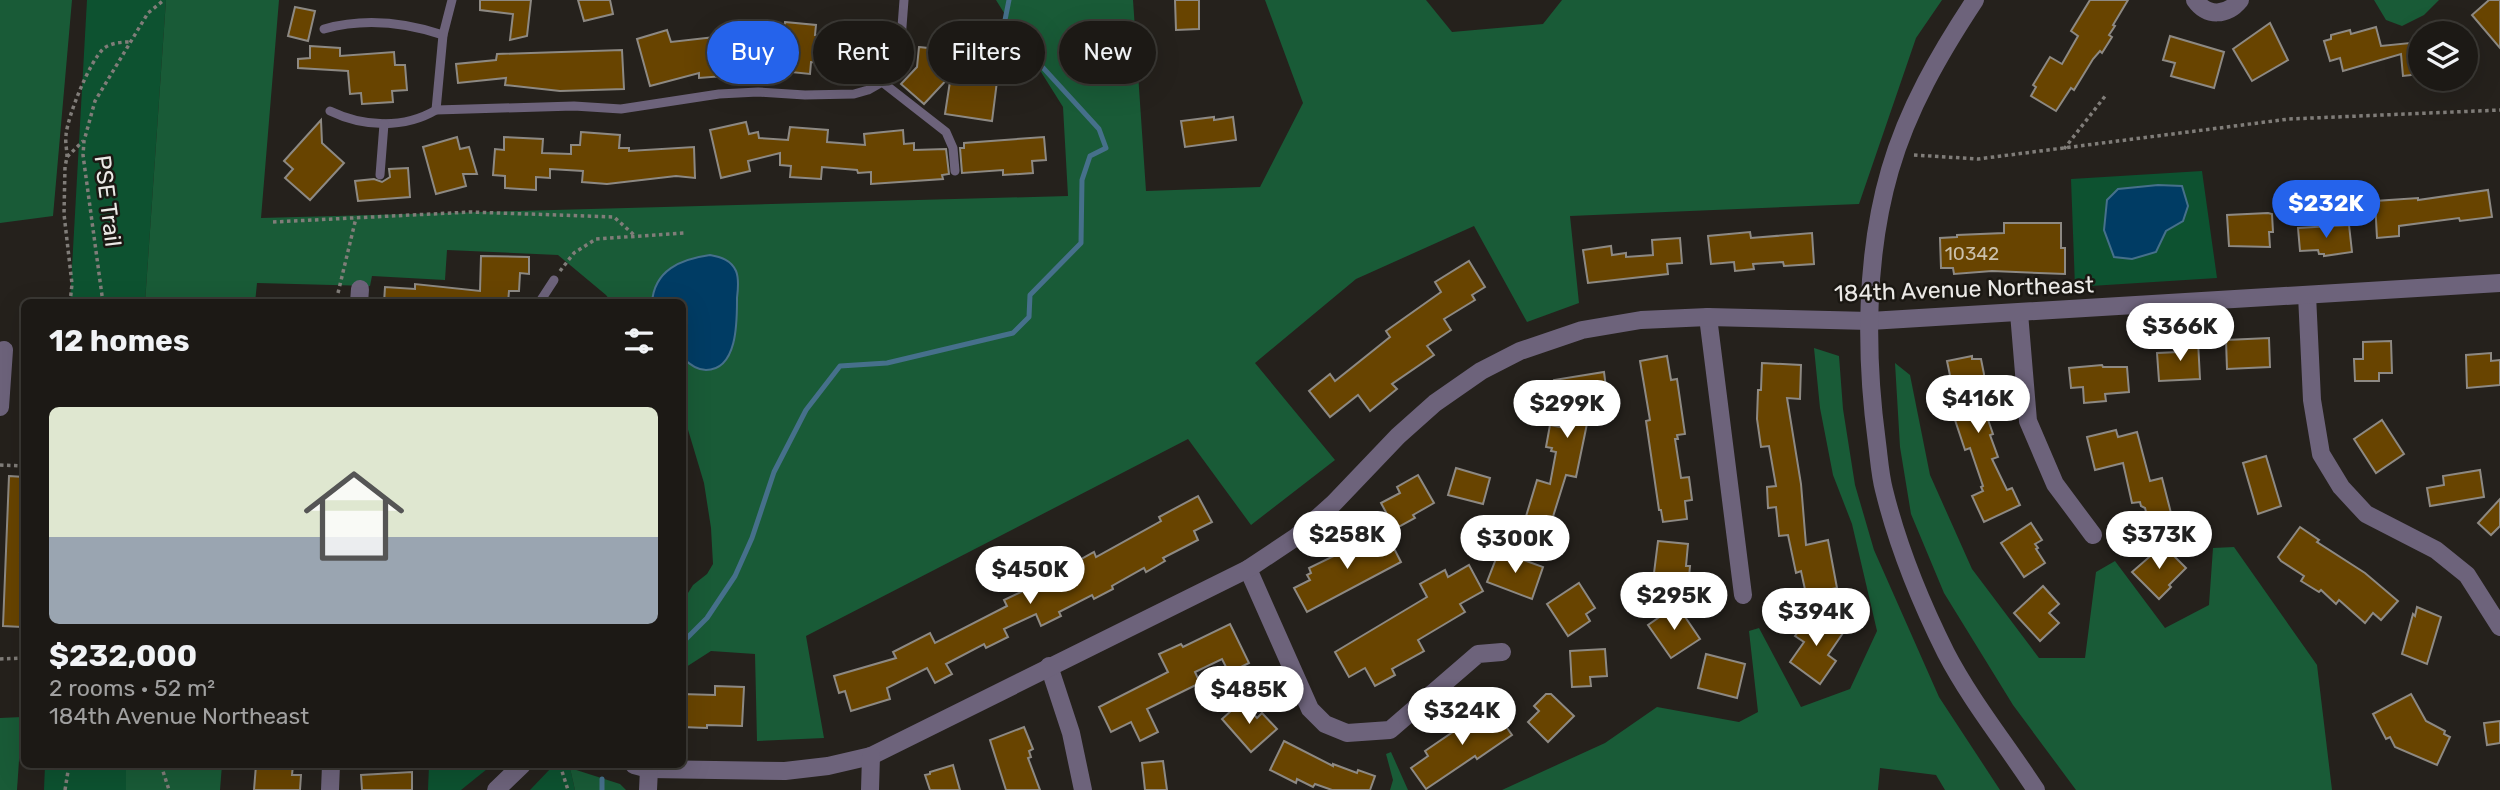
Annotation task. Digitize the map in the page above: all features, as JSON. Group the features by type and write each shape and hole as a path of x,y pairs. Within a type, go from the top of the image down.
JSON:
{"street":[{"path":"1975,0 1948,40 1918,97 1891,169 1876,235 1870,321 1872,407 1883,487 1897,537 1927,614 1961,680 2036,790"},
{"path":"2195,0 2202,9 2218,13 2233,8 2239,0"},
{"name":"184th Avenue Northeast","path":"666,768 785,771 828,766 871,756 1248,569 1296,537 1435,403 1481,371 1520,351 1582,330 1641,320 1709,317 1870,321 2500,283"},
{"path":"2307,295 2312,400 2321,454 2341,487 2366,514 2436,550 2467,575 2500,627"},
{"path":"2019,313 2028,421 2055,484 2093,535"},
{"path":"1709,317 1743,595"},
{"path":"0,407 2,350"},
{"path":"1248,569 1310,709 1325,724 1347,733 1390,730 1478,654 1503,652"},
{"path":"1049,666 1071,733 1083,790"},
{"path":"870,790 871,756"},
{"path":"330,790 331,768"},
{"path":"496,790 519,768"},
{"path":"642,768 648,790"}],"lane":[{"path":"436,110 443,35 452,0"},
{"path":"902,21 904,0"},
{"path":"324,29 347,22 387,23 419,27 443,35"},
{"path":"330,111 349,121 384,124 423,118 436,110 574,106 621,108 719,94 853,94 878,84"},
{"path":"885,84 946,132 953,148 955,171"},
{"path":"380,175 384,124"},
{"path":"542,299 554,280"}],"path":[{"name":"PSE Trail","path":"102,299 83,155 84,141 95,101 148,13 164,0"},
{"path":"70,299 72,284 64,214 66,135 71,113 102,50 110,44 130,42"},
{"path":"2063,150 2106,95"},
{"path":"1914,155 1978,159 2289,119 2500,110"},
{"path":"67,158 84,141"},
{"path":"273,222 471,212 614,217 634,235"},
{"path":"338,293 356,218"},
{"path":"554,280 574,253 596,239 685,233"},
{"path":"0,465 21,466"},
{"path":"0,659 21,658"},
{"path":"65,790 69,768"},
{"path":"162,768 169,790"},
{"path":"561,768 568,790"}],"green space":[{"path":"0,0 72,0 53,216 0,223"},
{"path":"87,0 166,0 145,299 70,299"},
{"path":"166,0 279,0 261,218 1068,196 1063,107 1045,78 1045,21 1009,21 996,0 1133,0 1134,21 1059,21 1059,84 1139,84 1146,191 1260,187 1303,103 1265,0 1426,0 1452,32 1543,24 1562,0 1942,0 1916,38 1859,204 1570,216 1579,303 1527,322 1474,226 1356,279 1255,363 1335,460 1251,525 1188,439 806,636 824,738 757,741 755,654 711,651 686,667 686,596 713,564 704,483 686,423 686,361 722,364 730,352 736,333 710,255 679,263 671,268 658,282 653,299 609,299 558,255 447,250 445,280 372,276 370,286 257,283 255,299 145,299"},
{"path":"2374,0 2439,0 2424,15 2402,26 2386,20"},
{"path":"2202,171 2217,278 2075,287 2071,179","holes":["2158,185 2182,186 2183,220 2166,231 2156,252 2118,189"]},
{"path":"1814,348 1839,356 1843,409 1855,485 1874,550 1939,697 2000,790 1945,790 1936,775 1880,768 1878,790 1502,790 1605,743 1657,707 1739,722 1758,712 1749,631 1759,628 1801,707 1850,689 1877,631 1852,524 1833,475 1820,408"},
{"path":"1895,363 1910,375 1930,475 1972,569 2039,658 2085,658 2096,572 2115,561 2165,628 2209,605 2213,548 2234,547 2317,665 2332,790 2076,790 2013,705 1944,593 1911,514 1900,447"},
{"path":"21,717 17,790 0,790 0,718"},
{"path":"1391,752 1408,790 1390,790 1393,780 1386,754"},
{"path":"45,768 126,768 126,790 44,790"},
{"path":"126,768 222,768 220,790 126,790"},
{"path":"429,768 488,768 461,790 428,790"},
{"path":"551,768 570,768 575,790 530,790"},
{"path":"570,768 620,784 626,790 575,790"}],"water":[{"path":"2158,185 2182,186 2188,206 2183,221 2166,231 2156,252 2132,259 2114,257 2104,230 2107,200 2118,189"},
{"path":"710,255 722,258 734,267 737,274 734,342 730,353 717,368 699,369 686,360 686,299 653,299 658,282 664,274 679,263"}],"building":[{"path":"480,0 531,0 527,36 510,40 513,14 480,10"},
{"path":"578,0 610,0 613,14 584,21"},
{"path":"1175,0 1199,0 1199,29 1176,30"},
{"path":"2090,0 2128,0 2113,25 2115,26 2109,35 2112,37 2102,53 2100,51 2093,59 2074,90 2071,88 2056,111 2031,96 2036,87 2033,85 2050,57 2062,64 2078,36 2071,31"},
{"path":"2489,0 2500,0 2500,48 2478,21 2472,15"},
{"path":"295,7 315,11 308,41 288,36"},
{"path":"799,23 813,25 813,62 810,74 799,73"},
{"path":"2270,23 2288,60 2252,81 2233,49"},
{"path":"2376,27 2381,46 2408,43 2408,75 2403,76 2401,54 2343,71 2340,58 2330,61 2324,41 2331,39 2331,35 2350,30 2351,34"},
{"path":"667,30 671,42 707,38 707,77 699,78 699,73 650,86 637,39"},
{"path":"2170,36 2224,52 2214,88 2171,76 2175,63 2163,60"},
{"path":"310,46 340,48 340,56 394,52 395,65 405,65 407,90 392,91 393,102 362,104 361,93 350,94 348,71 298,68 298,59 310,58"},
{"path":"919,47 928,48 928,84 943,84 924,104 901,84 914,84 914,70 917,67"},
{"path":"622,50 624,89 560,91 505,85 506,78 458,83 456,64 496,60 497,54"},
{"path":"950,84 997,84 992,121 945,114"},
{"path":"1214,117 1214,120 1233,117 1236,140 1185,147 1181,121"},
{"path":"321,120 322,143 344,163 310,200 285,178 293,169 284,161"},
{"path":"746,122 749,134 758,132 759,138 788,140 790,127 828,130 827,142 865,145 864,134 903,130 904,144 914,143 914,150 946,149 949,174 942,175 943,179 871,184 871,172 858,173 857,170 822,167 821,179 790,177 791,166 780,165 780,153 748,161 750,171 721,178 710,130"},
{"path":"581,132 620,135 619,148 629,148 629,151 694,147 695,178 676,176 607,184 582,182 583,171 550,169 550,178 536,177 536,190 505,188 505,176 493,175 495,149 504,150 504,137 543,139 542,153 571,154 571,145 580,145"},
{"path":"457,137 460,149 469,147 477,174 463,174 466,186 436,194 423,147"},
{"path":"1044,137 1046,160 1032,161 1033,173 1003,175 1003,170 962,173 960,148 964,148 964,143"},
{"path":"408,168 410,197 358,201 355,181 374,179 382,182 390,177 389,169"},
{"path":"2488,190 2492,217 2460,221 2459,218 2399,226 2399,236 2377,238 2375,201 2418,200"},
{"path":"2272,214 2270,247 2229,246 2227,215"},
{"path":"2004,223 2061,223 2065,274 1992,271 1954,274 1953,268 1941,268 1940,238 2004,233"},
{"path":"2349,225 2352,252 2324,256 2319,254 2318,250 2300,251 2298,228"},
{"path":"1750,232 1751,238 1812,233 1814,264 1753,264 1754,269 1735,271 1734,262 1711,264 1708,236"},
{"path":"1680,238 1682,263 1667,264 1668,274 1588,283 1583,250 1611,246 1612,255 1653,255 1652,240"},
{"path":"481,256 529,257 529,274 520,273 519,291 509,291 508,299 384,299 385,287 415,289 415,284 480,291"},
{"path":"1469,261 1485,287 1472,295 1475,300 1444,319 1451,330 1427,346 1434,355 1392,384 1397,389 1370,411 1358,395 1330,417 1309,391 1330,374 1335,381 1390,337 1386,331 1441,292 1435,282"},
{"path":"2269,338 2270,367 2227,369 2226,340"},
{"path":"2198,341 2200,379 2159,381 2157,353 2178,352 2177,343"},
{"path":"2391,341 2392,373 2379,373 2379,381 2355,381 2354,359 2363,359 2363,342"},
{"path":"2491,353 2491,361 2500,360 2500,385 2467,388 2466,355"},
{"path":"1667,356 1671,380 1677,379 1685,434 1677,435 1678,439 1675,439 1681,478 1689,477 1692,500 1685,501 1687,519 1663,522 1646,421 1650,420 1640,361"},
{"path":"1972,356 1972,359 1981,359 1984,374 1984,382 1980,382 1985,411 1993,434 1990,435 1998,457 1992,459 2007,490 2012,488 2020,505 1984,522 1972,496 1983,491 1983,486 1970,448 1965,450 1950,405 1946,405 1942,387 1952,385 1947,361"},
{"path":"1762,363 1801,365 1800,399 1787,398 1801,484 1806,545 1828,540 1837,588 1806,594 1801,571 1796,573 1788,535 1779,536 1776,507 1768,508 1767,487 1776,486 1769,446 1761,447 1757,419"},
{"path":"2102,365 2127,367 2129,392 2105,394 2106,401 2084,403 2083,387 2071,388 2069,368"},
{"path":"1604,372 1609,411 1589,414 1576,477 1566,475 1551,523 1552,531 1524,523 1537,480 1550,484 1556,452 1546,447 1550,425 1560,427 1554,380"},
{"path":"2382,420 2404,454 2376,473 2354,439"},
{"path":"2116,430 2118,437 2137,432 2150,481 2162,478 2172,517 2149,523 2145,508 2140,502 2132,503 2123,463 2095,470 2087,437"},
{"path":"2266,456 2281,506 2258,514 2243,463"},
{"path":"1456,468 1490,478 1483,504 1448,495"},
{"path":"2480,470 2484,497 2430,506 2427,488 2444,485 2443,476"},
{"path":"1418,475 1434,503 1395,529 1381,503 1400,493 1397,487"},
{"path":"9,476 21,477 21,627 3,626"},
{"path":"1198,496 1212,522 1194,531 1198,540 1163,558 1165,561 1146,572 1144,568 1094,599 1092,595 1059,612 1061,616 1041,626 1036,614 1004,629 1008,637 986,648 984,644 946,664 952,674 935,683 927,668 887,688 890,699 851,711 845,691 839,693 834,676 896,658 893,652 930,633 935,643 1007,606 1004,600 1069,569 1067,567 1094,552 1096,557 1161,521 1159,517"},
{"path":"2500,499 2500,526 2491,535 2478,523"},
{"path":"2031,523 2042,540 2035,544 2045,563 2024,577 2001,543"},
{"path":"2300,527 2319,540 2317,542 2365,573 2398,601 2381,620 2373,613 2365,623 2339,600 2336,604 2321,590 2319,592 2301,581 2304,576 2281,561 2278,557"},
{"path":"1385,531 1401,562 1307,612 1294,588 1310,580 1307,575 1311,573 1309,568"},
{"path":"1658,541 1688,544 1688,588 1664,586 1665,582 1653,581"},
{"path":"2163,545 2186,568 2159,599 2132,572"},
{"path":"1499,551 1543,567 1532,599 1487,582"},
{"path":"1469,565 1483,591 1460,604 1465,612 1418,640 1424,651 1392,669 1395,675 1375,686 1365,668 1349,677 1335,652 1427,597 1420,584 1445,570 1448,577"},
{"path":"1579,583 1595,608 1586,614 1590,621 1568,636 1547,604"},
{"path":"2043,586 2059,604 2049,613 2059,623 2040,641 2014,613"},
{"path":"1677,605 1700,639 1671,658 1648,625"},
{"path":"2417,607 2441,617 2427,664 2402,654"},
{"path":"1813,612 1843,633 1828,655 1836,661 1820,684 1790,662 1804,642 1795,636"},
{"path":"1230,624 1249,663 1229,673 1222,659 1195,672 1200,683 1147,709 1158,732 1140,741 1131,722 1111,732 1099,707 1168,672 1159,654 1181,644 1183,647"},
{"path":"1605,649 1607,676 1590,677 1591,686 1572,687 1570,651"},
{"path":"1706,654 1745,664 1737,698 1698,688"},
{"path":"715,686 744,687 742,726 686,727 686,694 715,695"},
{"path":"1546,694 1551,694 1574,716 1548,742 1528,722 1539,711 1534,706"},
{"path":"2411,694 2426,721 2445,731 2444,734 2450,737 2437,765 2395,747 2390,737 2386,739 2373,714"},
{"path":"1242,701 1257,718 1262,713 1277,729 1251,752 1222,719"},
{"path":"1493,708 1512,735 1426,789 1411,768 1428,756 1425,751 1457,729 1455,727 1473,714 1477,719"},
{"path":"2500,721 2500,743 2487,745 2484,723"},
{"path":"1024,727 1033,749 1029,751 1031,757 1028,758 1040,790 1006,790 990,740"},
{"path":"1284,741 1333,766 1375,776 1370,790 1332,790 1315,784 1313,787 1297,779 1296,783 1270,770"},
{"path":"1163,761 1167,790 1145,790 1142,763"},
{"path":"953,765 960,790 930,790 925,775"},
{"path":"256,768 293,768 292,775 301,775 300,790 254,790"},
{"path":"412,772 412,790 362,790 361,775"}],"waterway":[{"path":"686,639 707,618 735,576 752,538 774,472 806,410 840,366 887,363 1013,333 1029,317 1030,295 1081,243 1082,180 1090,156 1106,148 1099,129 1004,25 1009,0"},
{"path":"602,779 602,790"}]}
